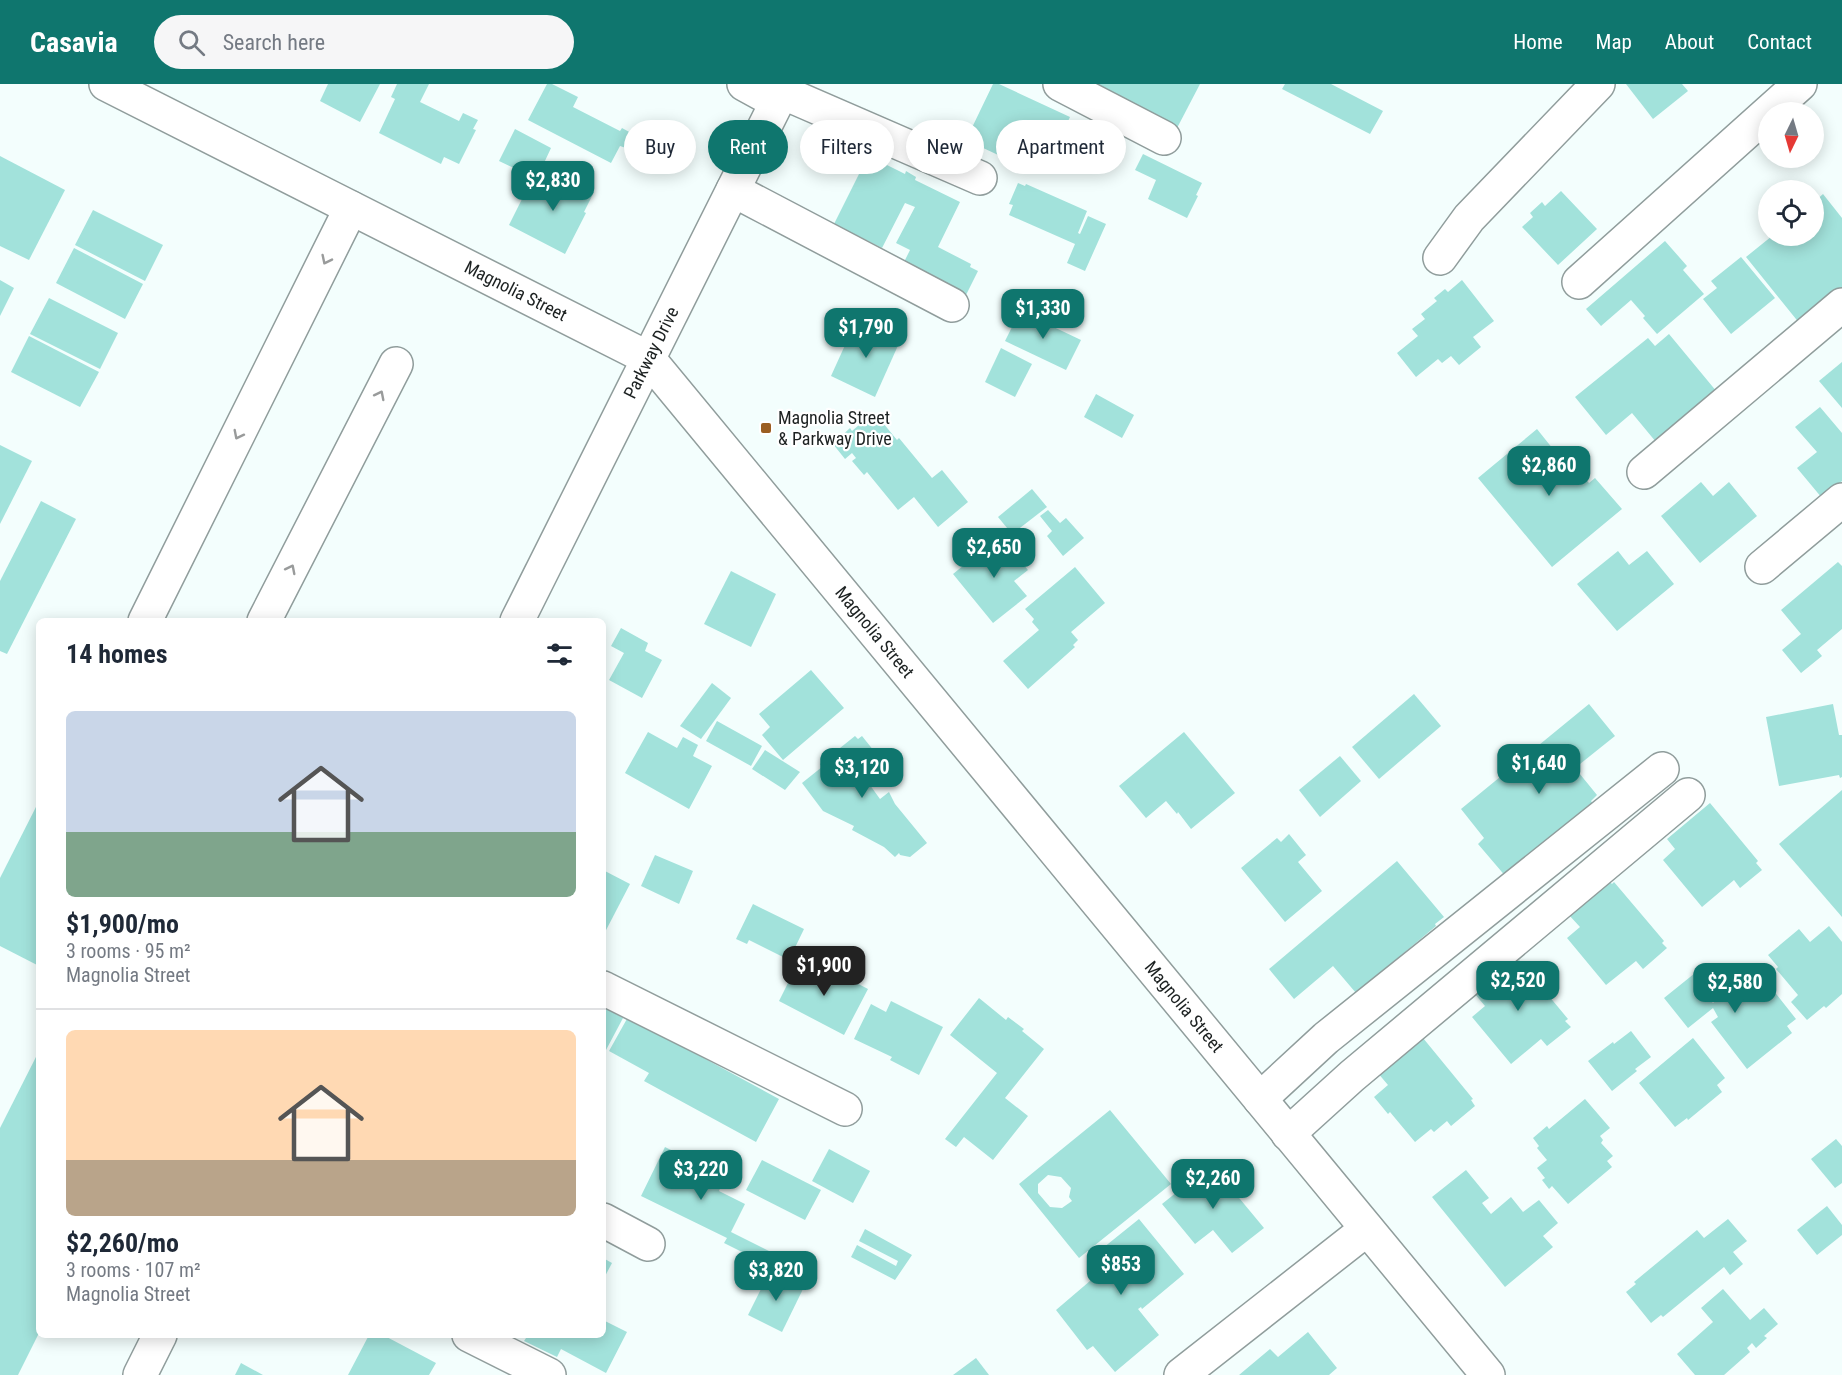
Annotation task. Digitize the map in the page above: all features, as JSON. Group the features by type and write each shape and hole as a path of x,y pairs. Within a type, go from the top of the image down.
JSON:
{"street":[{"name":"Magnolia Street","path":"106,84 648,358 1488,1375"},
{"path":"744,84 782,92 980,178"},
{"path":"1060,84 1164,138"},
{"path":"1440,258 1468,218 1598,84"},
{"path":"1579,282 1800,84"},
{"name":"Parkway Drive","path":"518,618 782,92"},
{"path":"733,190 952,305"},
{"path":"146,618 351,208"},
{"path":"1644,472 1842,305"},
{"path":"266,618 396,364"},
{"path":"1762,567 1842,500"},
{"path":"1260,1099 1326,1038 1662,770"},
{"path":"1288,1134 1352,1076 1688,795"},
{"path":"606,989 845,1108"},
{"path":"606,1222 648,1244"},
{"path":"1181,1375 1367,1229"},
{"path":"140,1375 158,1338"},
{"path":"475,1338 549,1375"}],"building":[{"path":"328,84 380,84 360,122 320,101"},
{"path":"397,84 429,84 420,102 459,121 463,113 478,120 473,129 476,130 459,164 444,157 441,164 379,133 395,99 391,97"},
{"path":"547,84 552,84 578,97 573,107 620,131 622,128 624,129 624,147 620,146 611,163 528,120"},
{"path":"993,84 999,84 1070,117 1069,120 996,120 996,154 984,148 984,120 976,120"},
{"path":"1081,84 1200,84 1176,130"},
{"path":"1285,84 1331,84 1383,111 1370,134 1282,89"},
{"path":"1626,84 1682,84 1688,91 1653,119"},
{"path":"515,129 551,148 538,176 533,173 531,176 499,161"},
{"path":"1143,154 1202,183 1187,218 1148,199 1156,180 1135,170"},
{"path":"0,156 65,190 29,260 0,246"},
{"path":"894,168 905,174 906,171 906,174 916,177 915,180 960,202 938,247 971,264 970,267 978,271 966,295 901,268 910,250 896,243 915,207 905,203 882,248 834,224 859,174 894,174"},
{"path":"558,174 594,192 565,254 509,225 531,181 547,189 551,182 557,185 559,181 555,180"},
{"path":"1018,183 1025,186 1026,184 1087,211 1078,233 1080,234 1088,216 1106,224 1085,271 1067,263 1075,244 1009,215 1013,205 1009,204"},
{"path":"1561,191 1597,229 1558,265 1522,227 1533,217 1530,213 1542,202 1545,206"},
{"path":"1824,195 1842,218 1842,290 1800,324 1746,257 1760,246 1824,246"},
{"path":"93,210 163,245 145,281 75,245"},
{"path":"1665,241 1687,266 1683,270 1704,294 1657,334 1631,300 1601,326 1586,309"},
{"path":"74,248 143,284 125,319 56,283"},
{"path":"1741,257 1775,298 1731,334 1703,299 1717,288 1711,281"},
{"path":"0,280 14,288 0,316"},
{"path":"1462,280 1494,321 1473,337 1481,347 1459,365 1451,356 1442,363 1438,359 1416,377 1397,353 1418,336 1412,329 1425,319 1421,314 1437,301 1434,298 1445,289 1448,292"},
{"path":"49,298 118,333 100,369 30,334"},
{"path":"1020,311 1081,340 1066,370 1005,341"},
{"path":"856,321 900,341 875,397 831,376"},
{"path":"1669,334 1717,392 1656,442 1632,413 1606,435 1575,397 1648,338 1655,346"},
{"path":"29,336 99,372 80,407 11,372"},
{"path":"1001,348 1032,364 1015,397 985,382"},
{"path":"1842,362 1842,408 1819,381"},
{"path":"1096,394 1134,415 1122,438 1084,417"},
{"path":"1820,407 1842,433 1842,481 1822,498 1797,468 1817,452 1795,427"},
{"path":"874,412 932,478 942,470 968,502 938,527 914,497 898,510 867,472 864,475 852,461 856,458 852,453 845,459 833,444 850,428 852,431"},
{"path":"1537,429 1557,454 1562,451 1589,483 1595,478 1622,509 1552,567 1478,478"},
{"path":"0,445 32,461 0,524"},
{"path":"1701,482 1713,496 1729,482 1757,516 1700,563 1661,516"},
{"path":"1032,489 1047,507 1012,534 998,517"},
{"path":"41,501 76,519 7,654 0,651 0,581"},
{"path":"1048,510 1060,523 1066,518 1084,538 1063,556 1047,536 1052,531 1040,516"},
{"path":"1000,536 1028,570 1014,581 1027,596 993,623 953,574"},
{"path":"1618,551 1629,565 1647,551 1674,584 1617,631 1577,584"},
{"path":"1838,562 1842,566 1842,629 1817,650 1822,656 1801,673 1782,650 1801,634 1781,610"},
{"path":"1075,567 1105,603 1071,632 1078,640 1073,645 1075,647 1028,689 1003,661 1039,630 1032,622 1034,619 1025,609"},
{"path":"731,571 776,594 751,647 704,624"},
{"path":"621,628 648,643 645,651 662,660 642,698 609,680 624,653 611,646"},
{"path":"811,670 844,708 783,760 762,735 770,727 759,714"},
{"path":"712,683 731,698 701,739 680,726"},
{"path":"1414,694 1441,726 1379,779 1352,747"},
{"path":"1589,704 1615,736 1575,768 1597,795 1591,801 1598,810 1507,878 1478,844 1484,838 1461,809"},
{"path":"1833,704 1839,735 1842,735 1842,777 1840,778 1839,775 1779,786 1766,717"},
{"path":"717,721 762,746 751,766 706,741"},
{"path":"648,732 677,748 683,737 698,745 693,756 712,766 689,809 625,773"},
{"path":"1184,732 1235,793 1191,829 1166,801 1146,818 1119,786"},
{"path":"855,736 858,739 862,736 886,766 867,781 880,799 889,792 895,804 927,843 910,857 899,853 895,857 884,847 852,830 854,826 823,811 802,783 822,767 820,764"},
{"path":"765,750 800,772 785,790 752,769"},
{"path":"1340,756 1361,781 1320,817 1299,790"},
{"path":"1842,790 1842,917 1779,844"},
{"path":"1710,803 1758,861 1756,863 1762,870 1740,888 1734,880 1702,907 1663,860 1675,849 1667,839"},
{"path":"36,807 36,964 0,946 0,878"},
{"path":"1289,834 1306,855 1298,862 1322,891 1285,922 1241,868 1277,838 1281,842"},
{"path":"655,855 693,871 679,904 641,886"},
{"path":"1397,861 1444,917 1356,993 1333,966 1294,999 1269,969"},
{"path":"606,872 630,884 606,930"},
{"path":"1609,881 1612,884 1614,882 1664,941 1662,943 1667,948 1643,969 1636,961 1606,985 1567,938 1580,927 1569,915"},
{"path":"753,904 804,929 789,960 749,940 747,944 736,939"},
{"path":"1829,926 1842,942 1842,994 1807,1020 1791,1002 1798,995 1776,969 1778,967 1768,955 1799,929 1810,942"},
{"path":"1514,960 1516,963 1519,960 1568,1019 1565,1021 1571,1027 1547,1046 1541,1039 1511,1064 1472,1017 1485,1006 1474,993"},
{"path":"818,963 868,989 844,1035 779,1001 796,967 812,975"},
{"path":"1705,965 1721,985 1707,997 1713,1003 1742,980 1751,991 1765,980 1796,1019 1787,1026 1792,1033 1747,1069 1711,1022 1718,1017 1713,1008 1688,1028 1664,998"},
{"path":"979,998 1006,1020 1008,1017 1024,1029 1022,1031 1044,1049 1005,1098 1028,1116 993,1160 964,1137 956,1147 945,1139 997,1073 950,1035"},
{"path":"891,1001 943,1027 919,1075 890,1060 892,1057 854,1039 871,1004 886,1012"},
{"path":"606,1009 623,1018 606,1050"},
{"path":"628,1017 779,1099 756,1142 644,1081 649,1073 609,1051"},
{"path":"1631,1031 1651,1057 1612,1091 1588,1061"},
{"path":"1423,1038 1473,1099 1471,1100 1475,1106 1451,1126 1447,1121 1434,1132 1431,1129 1415,1142 1374,1097 1388,1085 1377,1072"},
{"path":"1693,1038 1725,1078 1717,1085 1722,1092 1688,1120 1687,1118 1675,1127 1639,1083"},
{"path":"36,1057 36,1338 18,1375 0,1375 0,1128"},
{"path":"1585,1099 1610,1128 1600,1136 1603,1140 1601,1143 1613,1156 1607,1161 1612,1167 1568,1204 1552,1186 1549,1189 1542,1180 1545,1178 1537,1168 1547,1160 1537,1148 1539,1146 1533,1138 1547,1126 1549,1129"},
{"path":"1110,1110 1171,1184 1079,1258 1019,1184","holes":["1048,1175 1061,1177 1071,1188 1069,1197 1072,1201 1062,1208 1050,1207 1038,1193 1038,1184"]},
{"path":"1836,1139 1842,1146 1842,1183 1835,1188 1811,1159"},
{"path":"665,1147 725,1177 719,1191 745,1204 731,1232 783,1258 778,1270 724,1243 727,1238 641,1196"},
{"path":"829,1149 870,1171 853,1203 812,1181"},
{"path":"762,1160 821,1190 805,1220 746,1190"},
{"path":"1211,1164 1264,1228 1232,1253 1213,1230 1195,1244 1162,1204 1187,1184 1185,1182 1203,1167 1205,1169"},
{"path":"1466,1170 1489,1198 1482,1203 1491,1214 1511,1197 1523,1212 1539,1200 1558,1223 1543,1236 1553,1247 1505,1287 1432,1197"},
{"path":"1827,1206 1842,1225 1842,1235 1817,1255 1797,1230"},
{"path":"1139,1219 1184,1274 1142,1309 1141,1307 1138,1309 1159,1335 1115,1372 1093,1346 1087,1350 1056,1310 1104,1269 1093,1256"},
{"path":"1728,1219 1747,1241 1733,1252 1743,1264 1730,1275 1724,1267 1663,1317 1661,1315 1651,1323 1626,1292 1636,1284 1634,1282 1697,1230 1704,1238"},
{"path":"865,1229 912,1255 895,1280 851,1257 857,1245 896,1266 898,1261 859,1241"},
{"path":"606,1260 612,1263 606,1274"},
{"path":"769,1273 803,1289 782,1332 748,1315"},
{"path":"1723,1289 1750,1320 1764,1308 1778,1324 1764,1336 1767,1338 1756,1348 1752,1343 1747,1348 1750,1352 1724,1375 1695,1375 1677,1354 1713,1322 1701,1308"},
{"path":"606,1322 627,1332 606,1373 561,1349 557,1357 524,1341 526,1338 606,1338"},
{"path":"1308,1332 1337,1368 1329,1375 1239,1375 1270,1349 1278,1357"},
{"path":"367,1338 389,1338 436,1363 429,1375 348,1375"},
{"path":"976,1358 989,1375 953,1375"},
{"path":"241,1363 263,1375 235,1375"}],"place":[{"name":"Magnolia Street & Parkway Drive","path":"766,428"}]}
